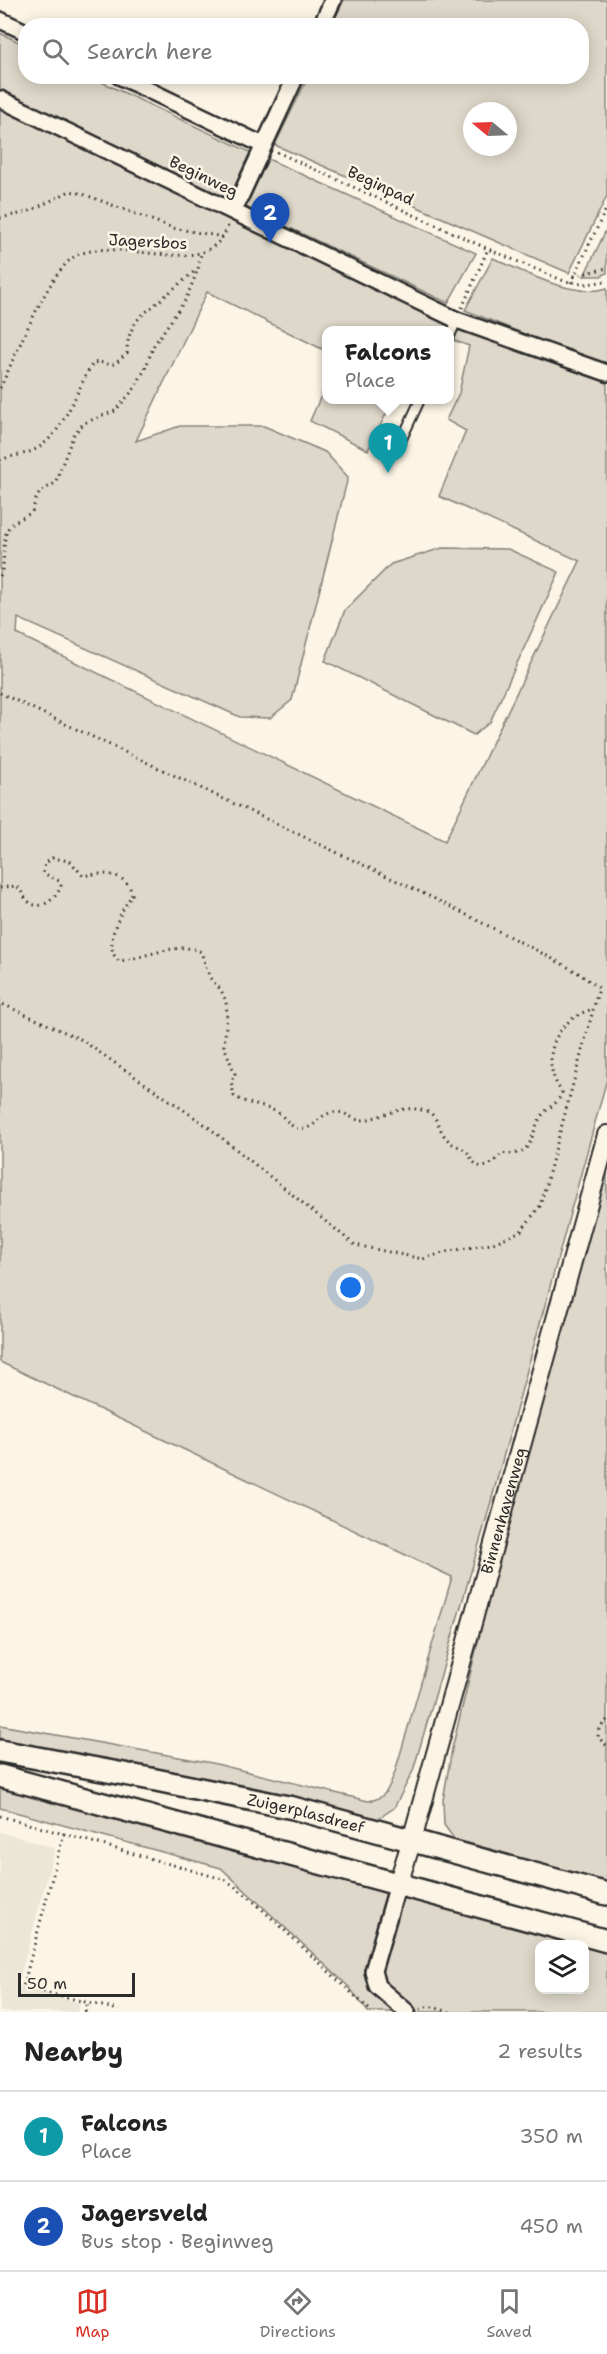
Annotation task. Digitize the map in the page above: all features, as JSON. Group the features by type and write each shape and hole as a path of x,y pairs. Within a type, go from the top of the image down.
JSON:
{"main road":[{"name":"Zuigerplasdreef","path":"0,1751 293,1808 607,1894"},
{"path":"0,1776 607,1941"}],"street":[{"path":"325,18 333,0"},
{"path":"0,20 18,28"},
{"path":"136,84 263,145"},
{"path":"234,210 292,84"},
{"name":"Beginweg","path":"0,99 234,210 457,320 607,373"},
{"name":"Binnenhavenweg","path":"398,1884 607,1135"},
{"path":"398,1884 373,1971 377,1986 407,2012"}],"lane":[{"path":"454,327 457,320"},
{"path":"400,443 418,404"}],"path":[{"name":"Beginpad","path":"263,145 488,249 571,283 607,281"},
{"name":"Jagersbos","path":"0,218 28,212 70,191 173,228 223,237 216,245 201,254 188,256 108,250 90,251 74,257 54,278 0,388"},
{"path":"571,283 607,207"},
{"path":"457,320 488,249"},
{"path":"0,576 5,559 5,536 10,526 32,512 40,492 55,483 74,434 84,423 115,411 134,389 154,345 186,299 198,269 201,254"},
{"path":"574,276 607,268"},
{"path":"0,460 32,451 44,443 58,428 79,394 81,381 93,363 98,362 108,366 117,363 127,353 127,342 133,326 198,269"},
{"path":"0,693 433,898 577,972 599,988 540,1206 521,1231 491,1244 449,1251 423,1259 356,1245 207,1126 80,1039 0,1003"},
{"path":"0,888 16,886 22,891 26,900 32,904 40,906 51,901 56,897 61,886 59,881 43,873 45,864 52,858 70,861 83,876 111,875 126,880 132,896 123,909 110,943 114,958 119,961 128,960 172,950 194,948 201,952 210,978 221,990 226,1001 224,1046 235,1074 231,1081 234,1096 277,1112 288,1125 303,1130 312,1127 324,1114 340,1112 360,1121 399,1110 428,1111 437,1118 444,1136 451,1143 465,1150 474,1162 482,1167 489,1166 502,1154 512,1155 523,1152 531,1143 541,1116 557,1102 562,1092 552,1066 552,1044 558,1032 569,1022 584,1011 594,1009"},
{"path":"607,1720 599,1729 598,1737 607,1746"},
{"path":"0,1816 226,1880 251,1899 372,2012"},
{"path":"64,1833 23,1986 119,2010"},
{"path":"85,2012 88,2003"},
{"path":"416,2012 429,2006 450,2012"}],"shaded area":[{"path":"344,0 607,0 607,196 569,273 275,145 305,84 589,84 589,18 335,18"},
{"path":"0,33 18,42 18,84 106,84 250,152 229,199 0,90"},
{"path":"0,108 345,275 474,332 607,382 607,1079 484,1527 413,1771 394,1808 376,1820 0,1747 0,1725 212,1763 368,1801 374,1800 386,1792 395,1772 452,1577 0,1362","holes":["207,292 322,349 322,326 454,326 454,340 469,346 459,393 446,420 466,431 439,496 580,561 445,841 17,634 18,618 240,717 270,718 292,700 348,477 325,452 264,426 180,426 136,441"]},
{"path":"268,159 476,253 448,303 246,207"},
{"path":"607,228 607,273 601,276 584,276"},
{"path":"493,258 534,277 565,287 580,290 607,288 607,364 551,345 465,310"},
{"path":"322,393 322,404 391,404 368,450 310,421"},
{"path":"442,548 508,549 559,572 490,722 474,735 325,661 345,610 391,564"},
{"path":"607,1170 607,1887 476,1850 455,1840 444,1825 443,1800 452,1749 485,1613"},
{"path":"0,1781 107,1818 172,1830 569,1940 535,1940 535,1994 589,1994 589,1946 607,1951 607,2012 368,2012 349,1987 221,1868 0,1808"},
{"path":"0,1832 55,1848 18,1985 80,2003 77,2012 0,2012"}],"place":[{"name":"Jagersveld","path":"270,243"},
{"name":"Falcons","path":"388,473"}]}
